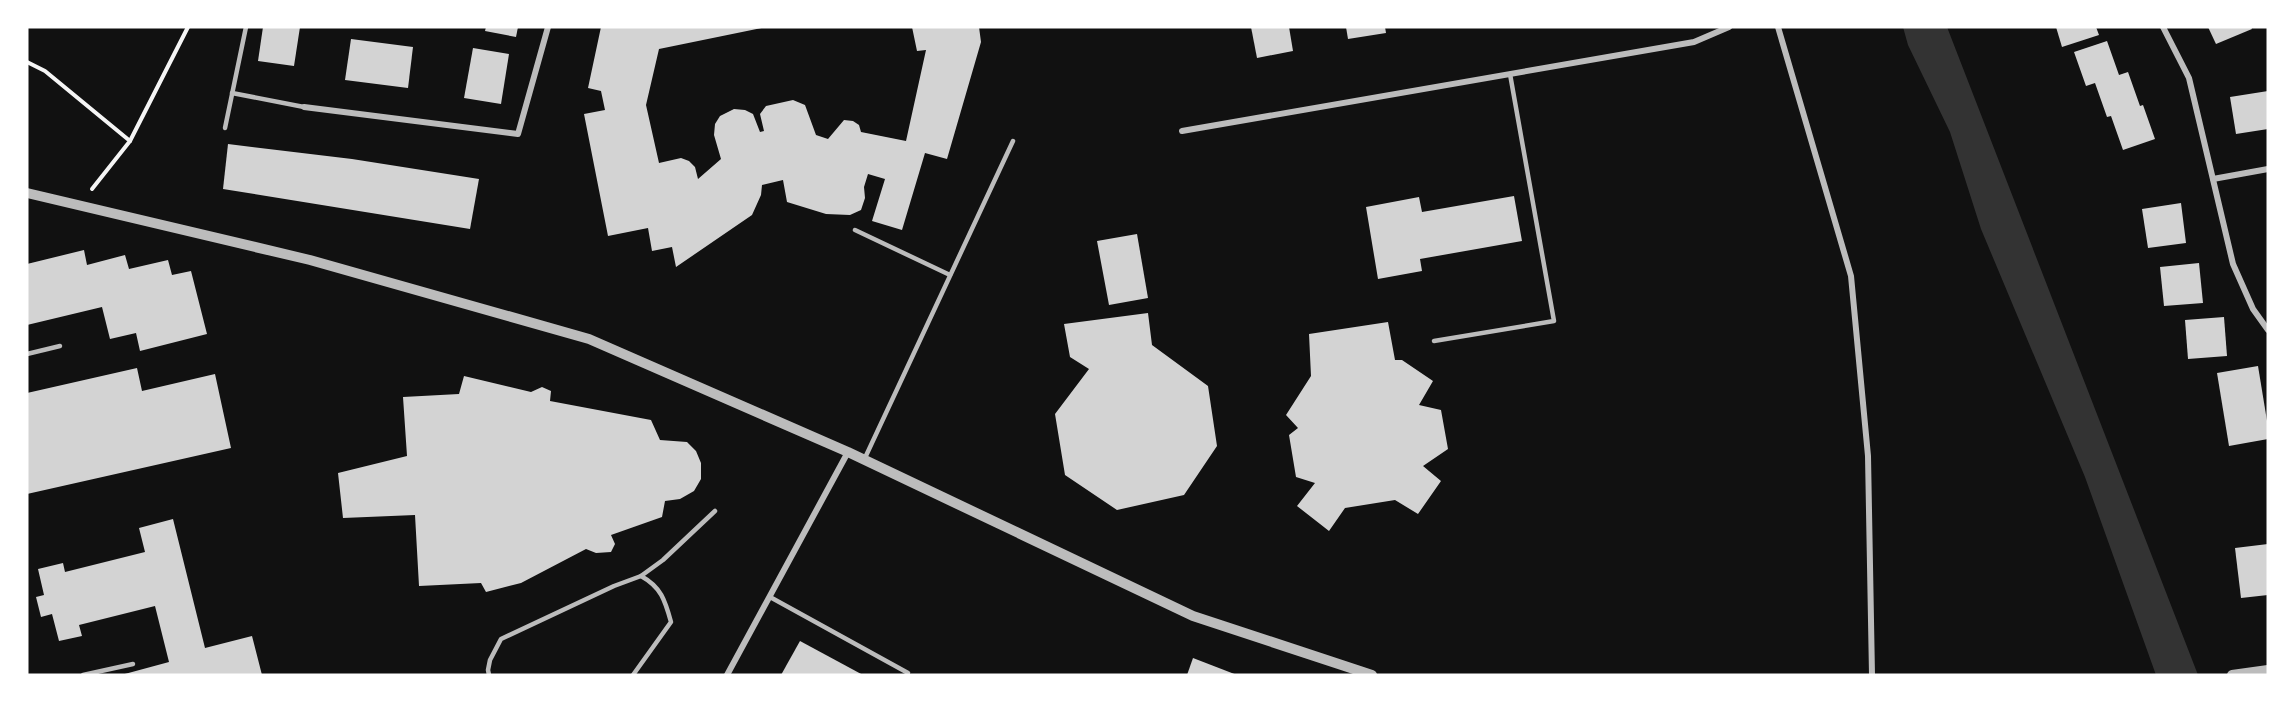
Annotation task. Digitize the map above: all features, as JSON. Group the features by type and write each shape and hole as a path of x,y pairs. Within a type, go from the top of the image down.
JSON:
{"street":[{"path":"304,107 518,134 548,27"},
{"path":"1182,131 1694,42 1729,27"},
{"path":"1778,27 1851,276 1868,456 1872,675"},
{"path":"2163,27 2189,78 2233,264 2253,309 2268,330"},
{"path":"2214,179 2268,169"},
{"path":"27,194 310,260 589,339 848,452 1194,616 1372,675"},
{"path":"728,675 848,452"},
{"path":"2232,675 2268,670"}],"lane":[{"path":"225,128 246,27"},
{"path":"1434,341 1554,321 1510,74"},
{"path":"232,93 304,107"},
{"path":"864,460 1013,141"},
{"path":"855,230 950,275"},
{"path":"27,354 60,346"},
{"path":"489,675 490,660 501,639 614,586 641,576 663,560 715,511"},
{"path":"633,675 671,622 665,601 654,583 641,576"},
{"path":"770,597 908,673"},
{"path":"83,675 133,664"}],"path":[{"path":"78,206 130,141 188,27"},
{"path":"27,62 45,71 130,141"}],"shaded area":[{"path":"1903,27 1947,27 2198,675 2156,675 2085,477 1981,229 1950,132 1908,45"}],"building":[{"path":"263,27 300,27 294,66 258,61"},
{"path":"486,27 518,27 516,37 485,31"},
{"path":"601,27 767,27 659,49 646,105 659,163 681,158 689,161 695,167 698,179 721,159 714,135 715,124 720,116 734,109 745,110 753,114 760,132 764,131 760,114 766,106 793,100 805,105 816,135 828,139 844,120 853,121 859,125 861,132 906,141 926,50 917,51 912,27 979,27 981,42 947,159 925,153 902,230 872,221 885,179 868,174 861,210 850,215 826,214 787,202 783,180 762,185 761,195 752,215 676,267 672,247 652,251 648,228 608,236 584,114 605,110 601,91 588,88"},
{"path":"1251,27 1289,27 1293,51 1257,58"},
{"path":"1346,27 1385,27 1386,33 1348,39"},
{"path":"2056,27 2096,27 2099,35 2062,47"},
{"path":"2208,27 2251,27 2252,29 2216,44"},
{"path":"351,39 413,47 408,88 345,80"},
{"path":"2107,41 2119,75 2128,72 2155,139 2123,150 2111,116 2107,117 2095,83 2086,86 2074,52"},
{"path":"473,48 509,54 501,104 464,98"},
{"path":"2268,91 2268,129 2236,134 2230,97"},
{"path":"228,144 352,159 479,179 470,229 223,189"},
{"path":"1514,196 1522,241 1420,259 1422,271 1378,279 1366,207 1419,197 1422,212"},
{"path":"2181,203 2186,243 2148,248 2142,209"},
{"path":"1137,234 1148,298 1109,305 1097,241"},
{"path":"84,250 87,265 125,255 129,269 168,260 172,275 191,271 207,334 140,351 136,333 110,339 102,307 27,325 27,264"},
{"path":"2199,263 2203,303 2164,306 2160,267"},
{"path":"1148,313 1152,345 1208,386 1217,446 1184,495 1117,510 1065,475 1055,414 1089,369 1070,357 1064,324"},
{"path":"2224,317 2227,356 2188,359 2185,320"},
{"path":"1388,322 1395,360 1402,360 1433,381 1419,405 1441,410 1448,449 1423,466 1441,481 1418,514 1395,500 1345,508 1329,531 1297,506 1315,483 1296,477 1289,435 1298,428 1286,415 1311,376 1309,334"},
{"path":"2258,366 2268,439 2229,446 2217,373"},
{"path":"137,368 142,391 215,374 231,448 27,494 27,393"},
{"path":"464,376 531,392 542,387 551,391 550,401 651,420 660,440 687,442 696,451 701,463 701,479 694,491 680,499 665,501 662,517 611,535 615,544 611,552 596,553 586,549 521,583 486,592 481,583 419,586 415,515 343,518 338,473 407,456 403,397 459,394"},
{"path":"173,519 205,648 252,636 262,675 121,675 169,662 155,606 79,625 82,636 59,641 52,614 41,617 36,597 44,595 38,569 63,563 65,572 145,552 139,528"},
{"path":"2268,544 2268,595 2241,598 2235,548"},
{"path":"800,641 863,675 781,675"},
{"path":"1193,658 1237,675 1187,675"}]}
